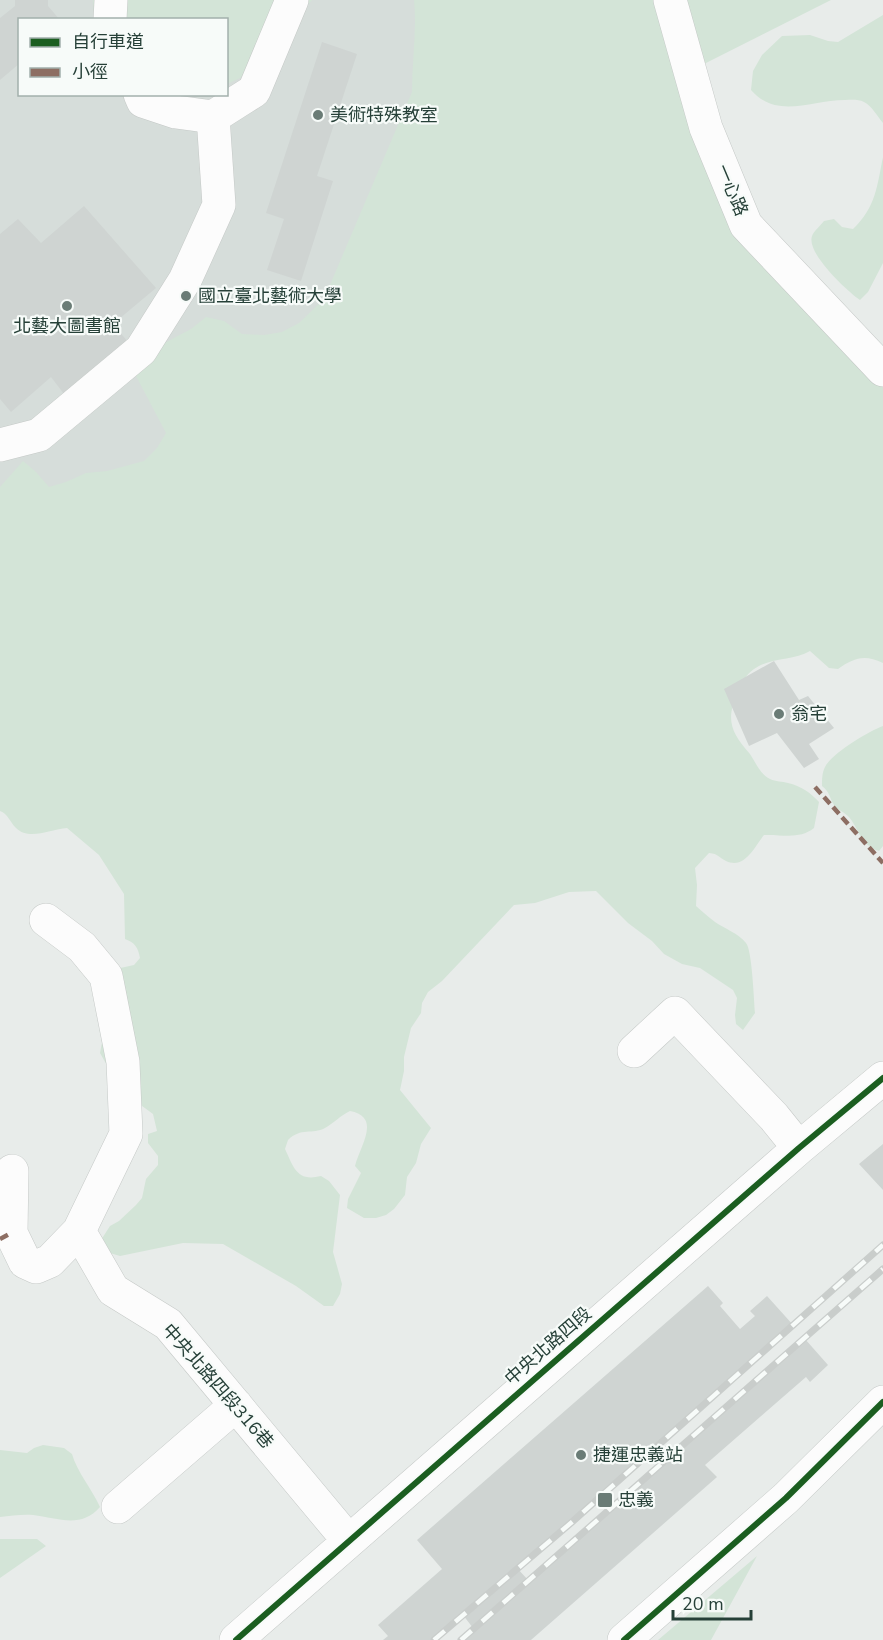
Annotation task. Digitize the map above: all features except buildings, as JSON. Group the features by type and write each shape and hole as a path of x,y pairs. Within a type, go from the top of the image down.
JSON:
{"street":[{"path":"110,18 111,0"},
{"path":"141,96 143,101 176,112 213,117 254,92 292,0"},
{"name":"一心路","path":"670,0 706,128 747,225 883,370"},
{"path":"0,445 39,435 141,350 184,280 219,205 213,117"},
{"path":"12,1171 11,1233 25,1262 36,1267 50,1261 79,1232 126,1134 123,1062 106,976 82,947 46,920"},
{"path":"634,1052 675,1013 774,1117 799,1148"},
{"name":"中央北路四段","path":"236,1640 799,1148 883,1078"},
{"name":"中央北路四段316巷","path":"79,1232 113,1290 168,1324 348,1540"},
{"path":"624,1640 786,1498 883,1402"},
{"path":"118,1506 236,1406"}],"shaded area":[{"name":"國立臺北藝術大學","path":"0,0 458,0 313,378 0,548"}],"green space":[{"path":"93,0 312,0 252,67 240,78 228,84 228,18 93,18"},
{"path":"414,0 831,0 700,66 741,219 883,384 883,663 859,658 838,669 829,668 810,651 754,669 742,682 734,702 731,718 734,732 761,771 772,780 801,788 819,802 814,828 808,832 796,835 764,835 744,860 733,863 709,853 695,868 696,906 715,922 739,936 748,947 755,1013 743,1030 736,1024 737,998 733,990 700,968 682,964 664,954 596,891 569,892 535,903 514,905 442,981 428,992 422,1003 421,1013 411,1028 404,1057 400,1090 431,1128 421,1144 416,1163 407,1177 405,1195 394,1209 376,1218 364,1218 347,1208 348,1199 361,1173 355,1166 367,1126 360,1114 350,1111 325,1128 302,1132 288,1140 285,1149 297,1172 307,1177 321,1176 329,1181 340,1195 333,1252 342,1284 340,1294 333,1306 324,1306 296,1286 223,1244 183,1243 120,1256 110,1253 101,1240 110,1226 119,1221 142,1198 146,1179 158,1165 158,1156 148,1143 148,1134 157,1131 153,1114 138,1103 108,1067 100,1053 116,969 134,965 140,958 136,946 125,939 124,894 99,855 67,828 27,834 16,828 0,811 0,487 23,461 49,487 86,473 107,471 144,461 157,448 166,433 134,372 157,347 191,329 206,317 224,321 242,334 264,335 282,332 299,323 324,299 412,92"},
{"path":"883,15 883,123 870,106 859,100 783,106 761,99 751,90 753,71 762,55 782,36 810,35 838,42"},
{"path":"883,157 883,263 868,292 860,300 846,289 821,261 815,252 812,236 824,221 834,219 842,227 853,229 861,221 874,196"},
{"path":"883,726 883,846 879,851 864,841 849,817 834,805 822,786 822,781 825,767 835,756 860,738"},
{"path":"43,1445 64,1448 72,1454 100,1507 93,1514 77,1520 29,1515 0,1517 0,1450 27,1453"},
{"path":"0,1539 37,1539 46,1546 0,1578"},
{"path":"757,1556 711,1640 658,1640"}],"railway":[{"path":"434,1640 572,1522 883,1245"},
{"path":"461,1640 883,1269"}],"marked path":[{"path":"815,787 883,863"},
{"path":"0,1239 11,1233"}],"cycle path":[{"path":"236,1640 799,1148 883,1078"},
{"path":"624,1640 786,1498 883,1402"}],"place":[{"name":"美術特殊教室","path":"318,115"},
{"name":"國立臺北藝術大學","path":"186,296"},
{"name":"北藝大圖書館","path":"67,306"},
{"name":"翁宅","path":"779,714"},
{"name":"捷運忠義站","path":"581,1455"},
{"name":"忠義","path":"605,1500"}]}
